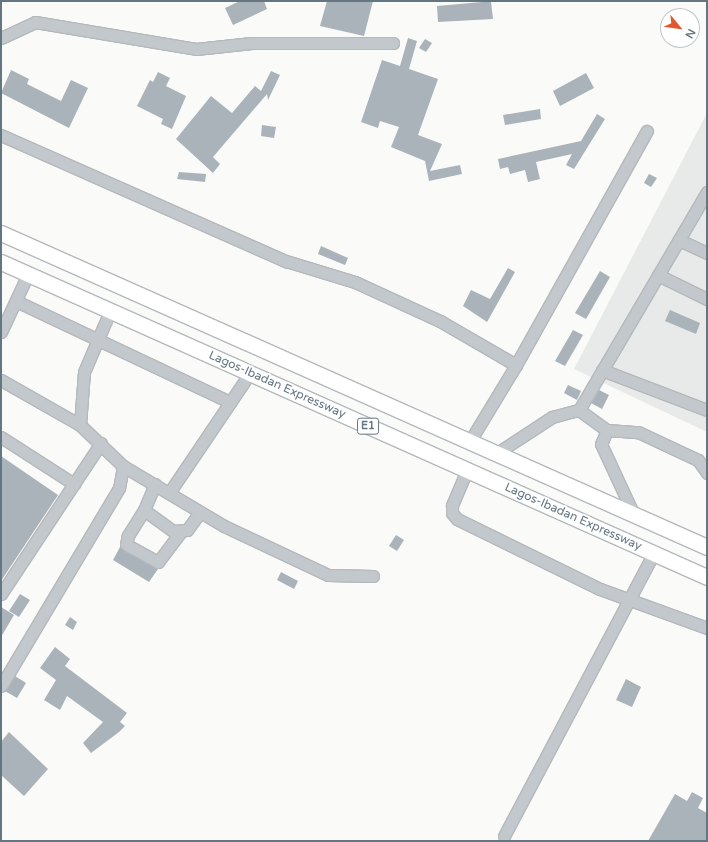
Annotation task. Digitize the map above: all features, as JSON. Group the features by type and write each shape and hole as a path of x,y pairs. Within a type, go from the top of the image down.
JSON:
{"highway":[{"name":"E1","path":"1,233 707,548"},
{"name":"Lagos-Ibadan Expressway","path":"1,262 707,577"}],"street":[{"path":"1,38 35,22 189,48 252,43 394,43"},
{"path":"470,441 516,365 648,131"},
{"path":"1,135 286,261 328,271 362,285 440,321 516,365"},
{"path":"497,453 552,416 579,410 707,192"},
{"path":"679,240 707,253"},
{"path":"1,332 28,274"},
{"path":"658,275 707,299"},
{"path":"16,301 230,402"},
{"path":"80,425 84,372 110,311"},
{"path":"602,370 707,410"},
{"path":"169,493 250,373"},
{"path":"1,380 80,425 101,443 123,466 200,512 328,575 373,576"},
{"path":"579,410 607,430 638,432 698,460 707,473"},
{"path":"607,430 601,444 634,515"},
{"path":"1,437 74,484"},
{"path":"1,594 101,443"},
{"path":"1,686 119,488 123,466"},
{"path":"467,470 452,506 452,513 457,519 628,601 707,628"},
{"path":"155,484 144,510 128,536 126,544 129,546 158,562 180,533 187,530 200,512"},
{"path":"144,510 180,533"},
{"path":"504,836 654,553"}],"shaded area":[{"path":"707,113 707,432 574,369"}],"building":[{"path":"240,1 264,1 267,9 233,25 225,8"},
{"path":"327,1 373,1 364,36 320,26"},
{"path":"491,2 493,19 438,22 437,6"},
{"path":"408,38 417,41 409,69 438,79 418,135 442,144 430,171 460,165 462,174 429,181 425,161 391,147 399,127 380,121 378,128 361,122 382,60 400,66"},
{"path":"425,39 432,43 426,52 419,48"},
{"path":"11,70 29,79 27,84 61,101 71,80 88,88 69,128 1,93"},
{"path":"271,71 280,75 268,100 267,94 213,157 220,164 213,173 176,139 211,96 232,113 255,86 261,91"},
{"path":"158,72 170,78 166,86 186,96 172,129 161,124 163,119 137,106 150,80 153,82"},
{"path":"586,73 594,88 560,106 553,91"},
{"path":"540,109 541,119 505,125 503,115"},
{"path":"597,114 605,119 574,169 566,165 572,154 536,162 540,179 528,182 525,170 510,174 508,167 500,169 498,159 581,141"},
{"path":"262,125 276,127 274,138 261,136"},
{"path":"179,172 206,174 205,182 177,179"},
{"path":"649,174 657,178 651,187 644,183"},
{"path":"321,246 348,258 345,265 318,254"},
{"path":"508,268 515,272 487,322 463,306 471,290 490,299"},
{"path":"600,271 610,277 586,319 575,313"},
{"path":"670,310 700,323 696,334 665,321"},
{"path":"573,330 583,335 565,366 555,361"},
{"path":"568,385 581,391 577,400 564,393"},
{"path":"599,390 609,395 602,409 591,403"},
{"path":"1,456 58,495 1,581"},
{"path":"396,535 404,540 397,551 389,546"},
{"path":"120,547 158,569 149,582 113,560"},
{"path":"281,572 298,581 294,589 277,580"},
{"path":"20,594 30,600 19,617 9,611"},
{"path":"1,607 14,615 1,637"},
{"path":"70,617 77,622 73,630 65,625"},
{"path":"55,647 70,659 65,666 127,713 120,722 125,726 91,753 83,743 103,722 67,696 60,710 44,700 56,680 40,668"},
{"path":"15,676 26,683 17,698 5,691"},
{"path":"626,679 641,687 632,707 616,700"},
{"path":"9,732 48,769 24,796 1,775 1,742"},
{"path":"692,792 703,798 698,808 707,813 707,841 648,841 675,794 687,801"}]}
